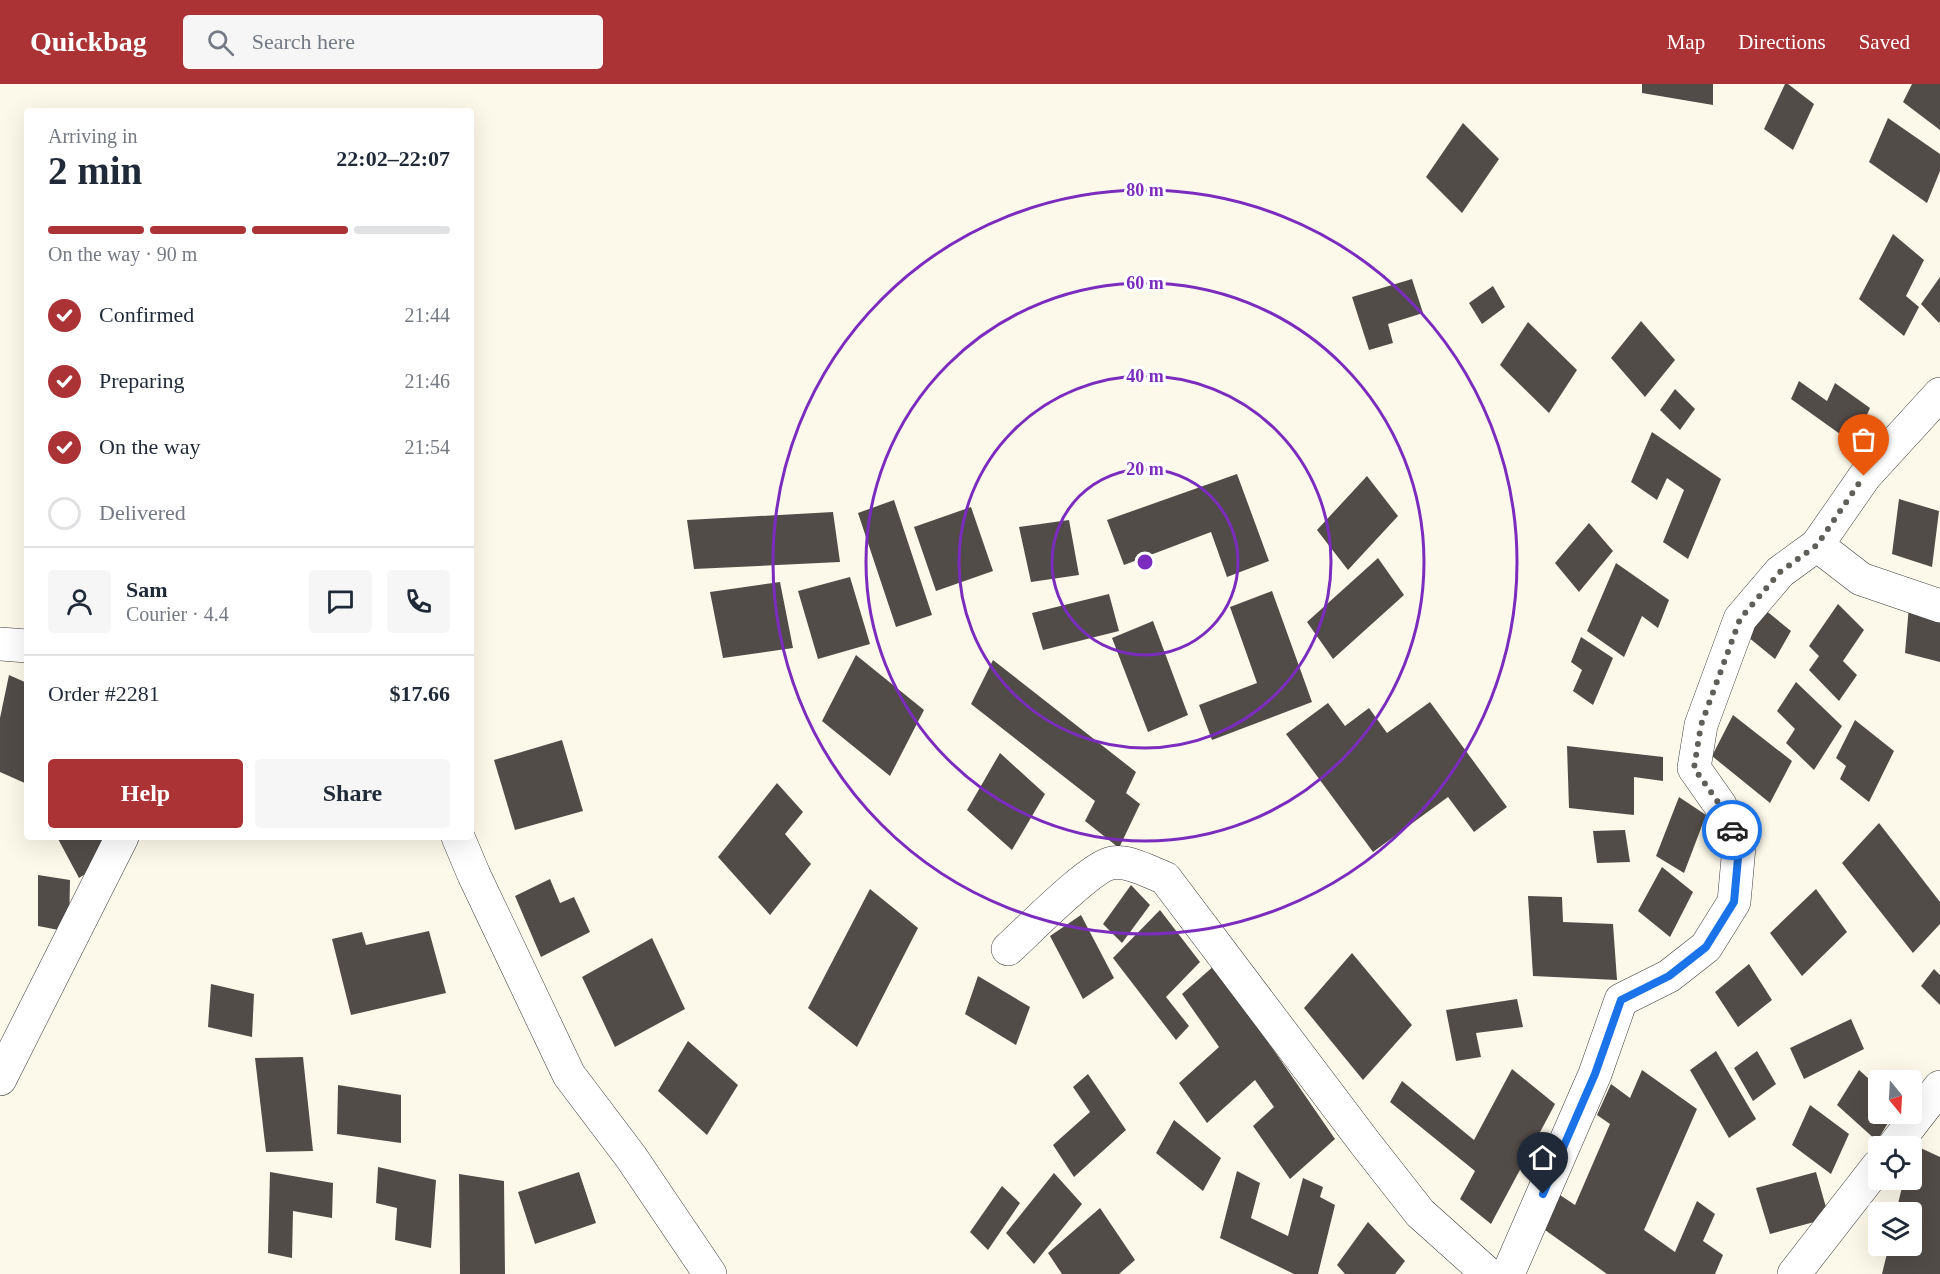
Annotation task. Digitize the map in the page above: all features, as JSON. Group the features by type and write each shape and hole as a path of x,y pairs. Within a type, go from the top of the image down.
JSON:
{"street":[{"path":"1508,1274 1595,1074 1621,1000 1669,976 1706,947 1734,902 1739,847 1720,805 1694,768 1701,725 1740,619 1780,572 1817,545 1864,476 1940,394"},
{"path":"1817,545 1861,579 1940,606"},
{"path":"0,644 24,646"},
{"path":"0,1079 120,840"},
{"path":"459,840 570,1076 631,1158 711,1274"},
{"path":"1008,949 1086,877 1111,863 1133,865 1165,878 1420,1213 1488,1274"},
{"path":"1902,1136 1940,1087"},
{"path":"1794,1274 1868,1179"}],"building":[{"path":"1642,84 1713,84 1713,105 1642,93"},
{"path":"1785,84 1814,104 1793,150 1764,129"},
{"path":"1912,84 1940,84 1940,130 1903,102"},
{"path":"1888,118 1940,154 1940,171 1927,203 1869,162"},
{"path":"1463,123 1499,159 1462,213 1426,177"},
{"path":"1893,234 1924,260 1906,296 1919,307 1904,336 1859,299"},
{"path":"1940,277 1940,321 1939,323 1921,304"},
{"path":"1412,279 1423,313 1388,324 1393,343 1369,350 1352,297"},
{"path":"1493,286 1505,307 1482,324 1469,303"},
{"path":"1641,321 1675,360 1645,397 1611,358"},
{"path":"1528,322 1577,370 1549,413 1500,365"},
{"path":"1799,381 1827,401 1835,383 1870,408 1854,444 1791,399"},
{"path":"1675,389 1695,409 1680,430 1660,410"},
{"path":"1652,432 1721,479 1688,559 1663,542 1684,490 1667,478 1657,500 1631,482"},
{"path":"1237,474 1269,561 1227,577 1211,532 1124,565 1107,520"},
{"path":"1367,476 1398,516 1348,570 1317,530"},
{"path":"1899,499 1939,511 1932,567 1892,554"},
{"path":"894,500 932,615 896,627 858,513"},
{"path":"971,507 993,571 936,591 914,527"},
{"path":"833,512 840,562 694,569 687,520"},
{"path":"1069,520 1079,575 1031,582 1019,527"},
{"path":"1589,523 1613,551 1579,592 1555,563"},
{"path":"1378,558 1404,595 1333,659 1307,622"},
{"path":"1616,563 1669,600 1658,628 1642,616 1624,657 1587,631"},
{"path":"850,577 870,644 818,659 798,591"},
{"path":"780,582 793,648 723,658 710,592"},
{"path":"1272,591 1312,702 1212,740 1199,705 1257,683 1230,607"},
{"path":"1109,594 1119,631 1043,650 1032,613"},
{"path":"1838,604 1864,630 1843,661 1857,675 1839,701 1809,670 1819,656 1809,646"},
{"path":"1909,606 1940,614 1940,662 1905,653"},
{"path":"1764,609 1791,631 1775,659 1748,637"},
{"path":"1153,621 1188,715 1148,732 1112,638"},
{"path":"1581,637 1613,658 1593,705 1573,691 1582,670 1571,662"},
{"path":"856,655 924,710 890,776 822,721"},
{"path":"993,660 1136,772 1126,793 1140,804 1119,848 1085,821 1095,801 971,704"},
{"path":"9,675 24,682 24,783 0,772 0,718"},
{"path":"1796,682 1842,726 1814,770 1786,743 1795,729 1777,711"},
{"path":"1430,702 1507,807 1474,832 1448,797 1373,852 1286,734 1328,703 1345,726 1369,708 1387,733"},
{"path":"1733,715 1792,761 1770,803 1712,756"},
{"path":"1855,720 1894,751 1869,802 1840,779 1846,766 1836,758"},
{"path":"562,740 583,811 515,830 494,760"},
{"path":"1567,746 1663,757 1663,781 1634,777 1634,815 1569,808"},
{"path":"1000,753 1045,794 1012,850 967,810"},
{"path":"777,783 803,812 785,834 811,864 770,915 718,857"},
{"path":"1679,797 1706,815 1684,873 1656,856"},
{"path":"1879,823 1940,902 1940,924 1913,953 1842,863"},
{"path":"1625,830 1630,862 1597,863 1593,831"},
{"path":"59,840 138,840 79,878"},
{"path":"1662,867 1693,892 1670,937 1638,911"},
{"path":"38,875 70,880 69,932 38,926"},
{"path":"550,879 560,903 574,897 590,932 541,957 515,896"},
{"path":"1131,885 1150,905 1122,943 1103,924"},
{"path":"870,889 918,928 857,1047 808,1008"},
{"path":"1816,889 1847,932 1802,976 1770,933"},
{"path":"1528,896 1562,897 1563,922 1613,924 1617,980 1533,976"},
{"path":"1160,910 1200,962 1166,997 1189,1026 1176,1040 1113,958"},
{"path":"1081,915 1114,978 1083,999 1050,936"},
{"path":"429,931 446,993 351,1015 332,939 362,932 366,945"},
{"path":"652,938 685,1009 615,1047 582,977"},
{"path":"1352,953 1412,1025 1363,1080 1304,1008"},
{"path":"1749,964 1772,1000 1738,1027 1715,992"},
{"path":"1215,965 1335,1139 1290,1179 1253,1126 1274,1107 1255,1080 1207,1123 1179,1083 1219,1047 1182,994"},
{"path":"1934,969 1940,975 1940,1005 1921,986"},
{"path":"978,976 1030,1007 1016,1045 965,1014"},
{"path":"211,984 254,994 252,1037 208,1027"},
{"path":"1517,999 1523,1027 1476,1033 1481,1057 1456,1061 1446,1010"},
{"path":"1851,1019 1864,1049 1804,1079 1790,1048"},
{"path":"688,1041 738,1085 707,1135 658,1091"},
{"path":"1716,1051 1756,1119 1729,1138 1690,1070"},
{"path":"1757,1051 1776,1084 1753,1101 1734,1068"},
{"path":"303,1057 313,1151 266,1152 255,1058"},
{"path":"1512,1069 1555,1104 1491,1224 1460,1199 1475,1171 1390,1102 1402,1081 1474,1140"},
{"path":"1642,1070 1697,1109 1644,1230 1675,1252 1697,1201 1715,1214 1703,1241 1723,1255 1715,1274 1607,1274 1545,1230 1560,1195 1575,1205 1610,1124 1597,1115 1611,1084 1630,1098"},
{"path":"1859,1070 1868,1078 1868,1124 1887,1124 1880,1136 1871,1136 1837,1105"},
{"path":"1088,1074 1126,1130 1074,1177 1053,1145 1090,1112 1073,1087"},
{"path":"338,1085 401,1095 401,1143 337,1134"},
{"path":"1810,1105 1849,1134 1831,1174 1792,1145"},
{"path":"1174,1120 1221,1158 1203,1191 1156,1153"},
{"path":"1922,1149 1940,1157 1940,1274 1882,1274 1886,1256 1922,1256 1922,1202 1898,1202 1901,1190 1922,1190"},
{"path":"378,1167 436,1180 431,1248 395,1240 397,1208 376,1203"},
{"path":"1237,1171 1260,1183 1251,1218 1288,1236 1303,1178 1323,1187 1320,1197 1335,1205 1318,1274 1294,1274 1220,1238"},
{"path":"270,1172 333,1183 332,1218 293,1211 292,1258 268,1253"},
{"path":"579,1172 596,1223 535,1244 518,1192"},
{"path":"1816,1172 1829,1218 1770,1234 1756,1188"},
{"path":"1054,1173 1082,1204 1034,1264 1006,1233"},
{"path":"459,1174 504,1181 505,1274 460,1274"},
{"path":"1002,1186 1020,1203 988,1250 970,1232"},
{"path":"1100,1208 1135,1260 1119,1274 1062,1274 1048,1253"},
{"path":"1368,1222 1405,1261 1395,1274 1345,1274 1337,1265"}],"way so far":[{"path":"1732,830 1720,805 1694,768 1701,725 1740,619 1780,572 1817,545 1864,476"}],"route":[{"path":"1543,1194 1595,1074 1621,1000 1669,976 1706,947 1734,902 1739,847 1732,830"}]}
